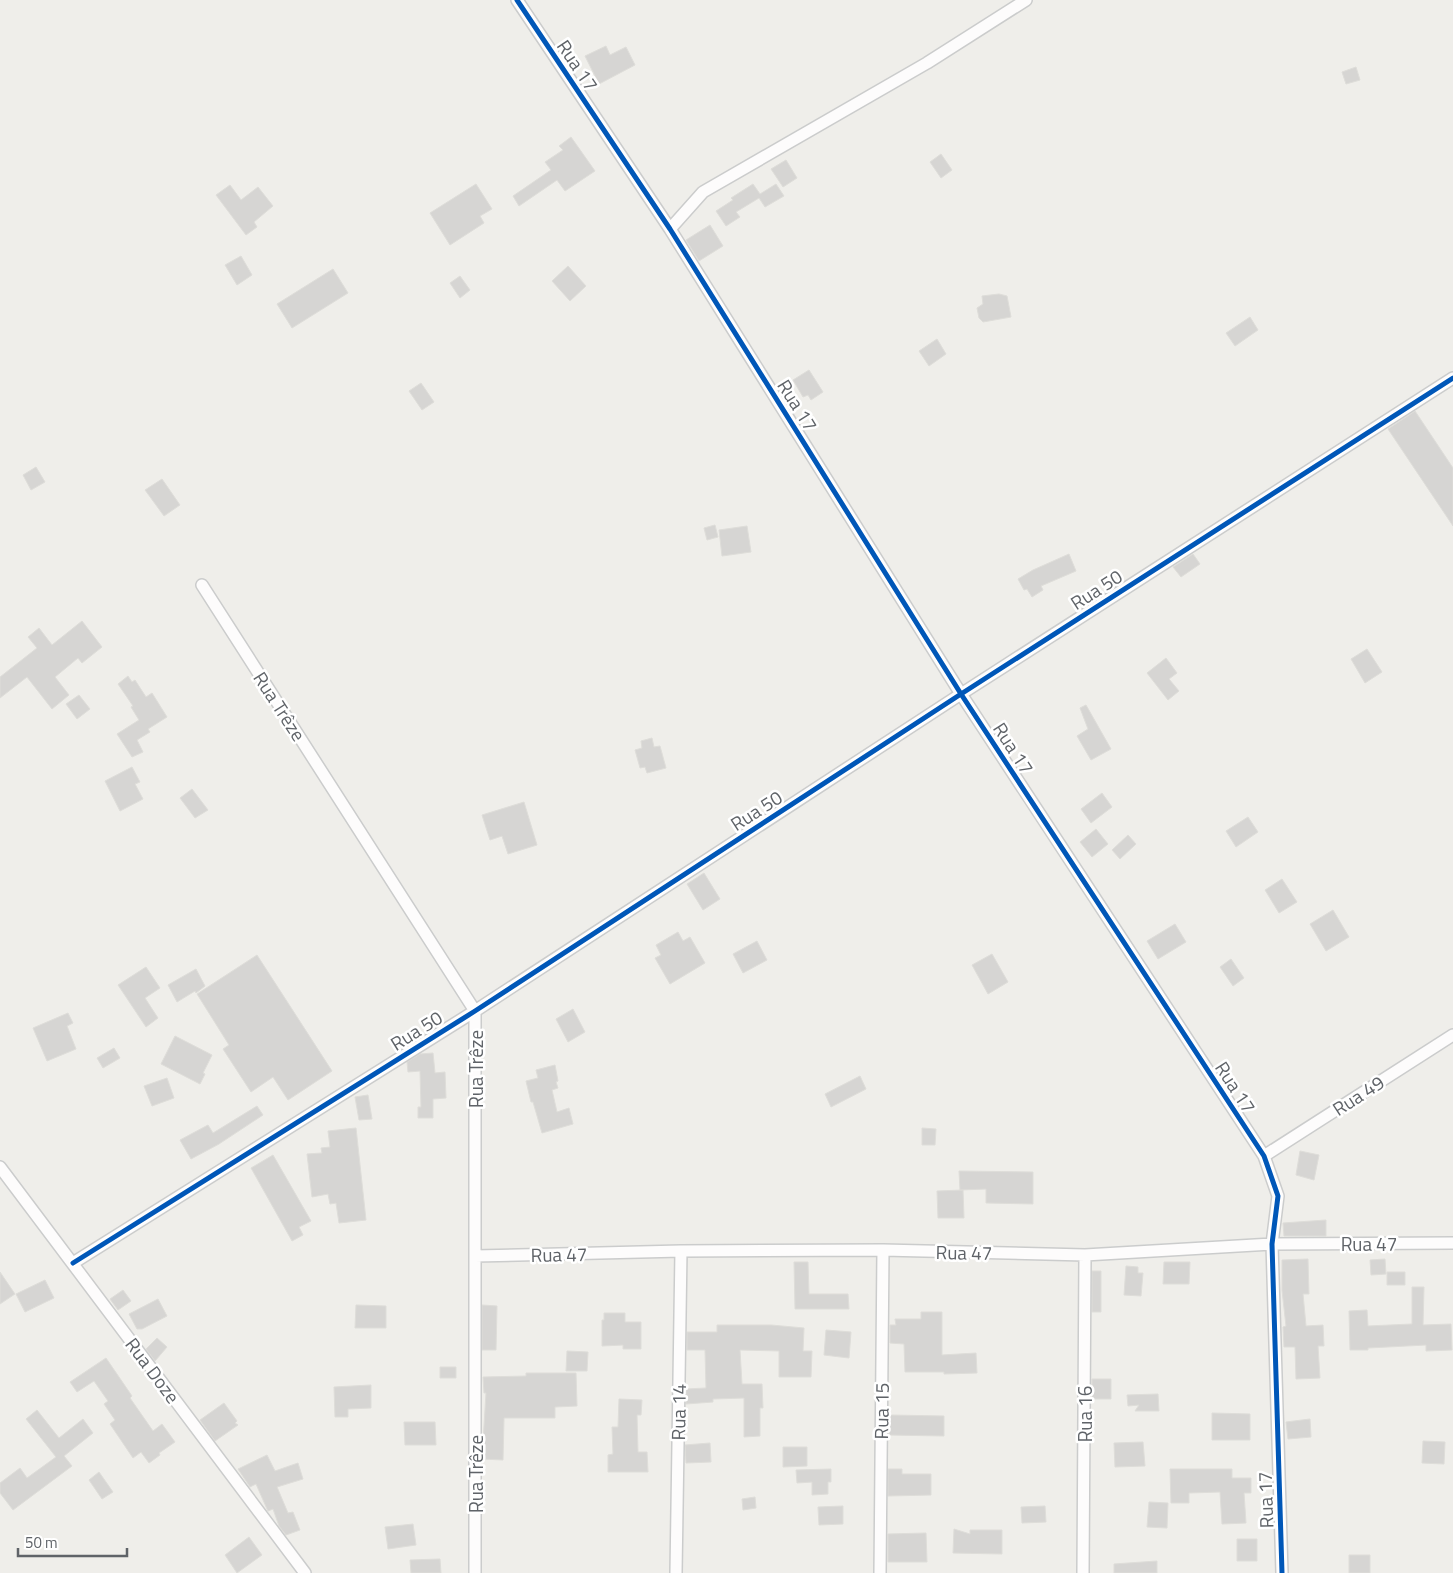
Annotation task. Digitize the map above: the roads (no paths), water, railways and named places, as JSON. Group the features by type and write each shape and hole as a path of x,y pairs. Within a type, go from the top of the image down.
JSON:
{"street":[{"name":"Rua 17","path":"517,0 670,229 961,694 1264,1156 1278,1196 1272,1244 1282,1573"},
{"path":"670,229 703,192 927,64 1026,0"},
{"name":"Rua 50","path":"73,1263 475,1011 961,694 1453,378"},
{"name":"Rua Trêze","path":"202,585 475,1011 475,1573"},
{"name":"Rua 49","path":"1264,1156 1453,1035"},
{"name":"Rua Doze","path":"0,1167 305,1573"},
{"name":"Rua 47","path":"475,1256 681,1251 883,1250 1085,1255 1272,1244 1453,1243"},
{"name":"Rua 15","path":"880,1573 883,1250"},
{"name":"Rua 14","path":"676,1573 681,1251"},
{"name":"Rua 16","path":"1083,1573 1085,1255"}]}
